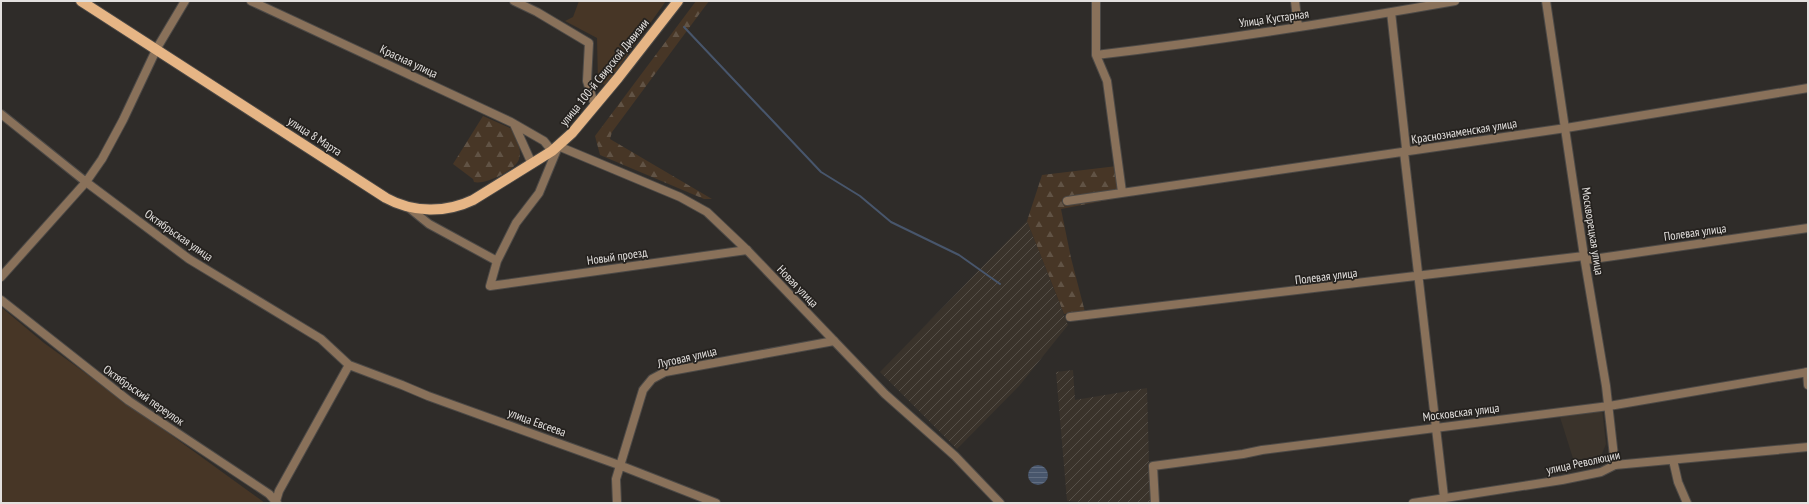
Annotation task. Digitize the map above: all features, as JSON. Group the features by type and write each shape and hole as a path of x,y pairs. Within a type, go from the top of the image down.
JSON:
{"main road":[{"name":"улица 8 Марта","path":"81,1 157,48 168,57 386,198 408,207 435,210 464,204 552,151"},
{"name":"улица 100-й Свирской Дивизии","path":"552,151 595,106 678,1"}],"street":[{"path":"1,277 86,182 102,159 113,140 157,48 185,1"},
{"name":"Красная улица","path":"251,1 514,124 544,141 552,151"},
{"path":"514,1 589,43 587,81 595,106"},
{"path":"1096,1 1096,55 1107,82 1122,192"},
{"path":"1294,1 1298,27"},
{"name":"Улица Кустарная","path":"1096,55 1298,27 1455,1"},
{"name":"Москворецкая улица","path":"1546,1 1609,406 1615,465"},
{"path":"1391,12 1406,148 1404,152 1444,497"},
{"name":"Краснознаменская улица","path":"1067,201 1566,128 1808,88"},
{"name":"Октябрьская улица","path":"1,114 86,182 189,259 321,339 349,365"},
{"path":"514,124 532,164"},
{"path":"408,207 429,224 497,261 518,220 539,193 552,151"},
{"name":"Новая улица","path":"552,151 700,207 715,218 885,394 955,456 988,491"},
{"name":"Полевая улица","path":"1070,318 1585,258 1808,228"},
{"name":"Новый проезд","path":"497,261 490,286 747,250"},
{"name":"Октябрьский переулок","path":"1,300 129,401 269,494 277,502"},
{"name":"Луговая улица","path":"616,503 616,478 619,465 643,390 656,376 665,372 834,341"},
{"path":"277,502 278,493 292,466 349,365"},
{"name":"улица Евсеева","path":"349,365 402,384 428,396 619,465 716,503"},
{"path":"1807,372 1808,385"},
{"name":"Московская улица","path":"1155,503 1153,466 1262,450 1609,406 1807,372"},
{"name":"улица Революции","path":"1413,503 1444,497 1562,480 1601,472 1615,465 1808,447"},
{"path":"1673,460 1678,482 1686,503"},
{"path":"988,491 994,503"},
{"path":"988,491 1000,503"}],"shaded area":[{"path":"1027,221 1068,325 1019,386 957,449 880,372"},
{"path":"1073,370 1075,400 1147,388 1150,503 1096,503 1067,501 1056,372"},
{"path":"1602,409 1606,444 1601,456 1597,464 1576,468 1559,414"}],"green space":[{"path":"579,1 666,1 606,85 598,83 597,38 565,21 573,17"},
{"path":"696,1 709,1 612,132 610,139 712,199 704,199 600,155 595,136"},
{"path":"483,116 512,129 516,136 520,155 517,163 500,176 485,181 474,182 473,179 453,164"},
{"path":"1117,166 1118,198 1061,209 1071,258 1085,312 1064,314 1027,221 1042,175"},
{"path":"1,307 44,343 265,503 1,503"}],"water":[{"path":"1038,465 1045,468 1048,475 1045,482 1038,485 1031,482 1028,475 1031,468"}],"waterway":[{"path":"684,27 821,172 860,196 891,222 959,255 1000,284"}]}
